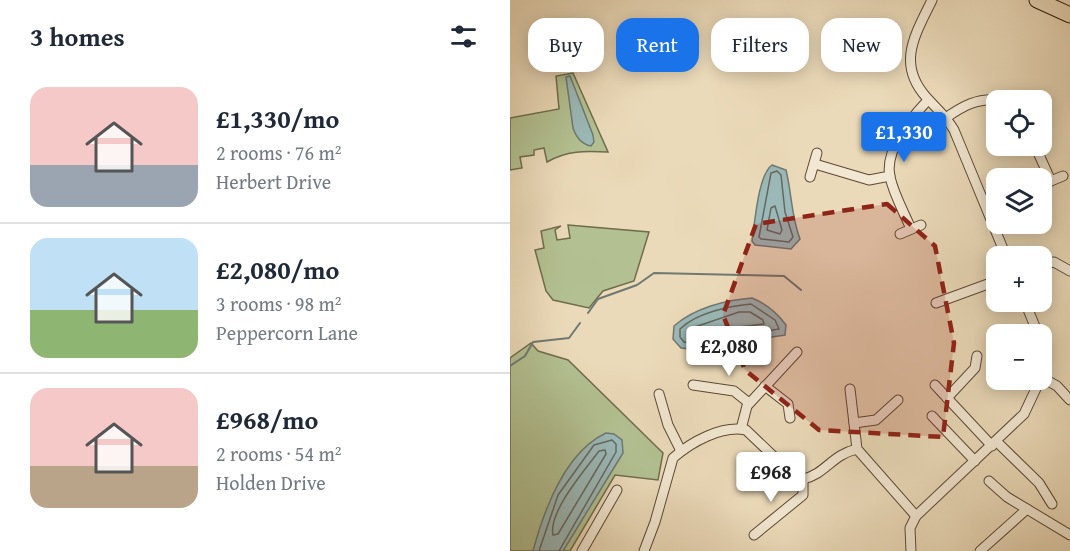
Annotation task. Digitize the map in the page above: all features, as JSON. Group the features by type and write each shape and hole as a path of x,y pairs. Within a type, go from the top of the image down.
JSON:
{"main road":[{"path":"1037,0 1070,15"}],"street":[{"path":"932,0 915,36 909,64 915,82 928,100 947,117 1002,246"},
{"path":"947,117 972,102 986,99"},
{"path":"911,229 890,176 895,147 911,121 928,100"},
{"path":"810,177 817,153"},
{"path":"814,164 863,179 890,176"},
{"path":"1052,181 1063,176"},
{"path":"900,234 921,225"},
{"path":"1052,262 1067,268 1070,258"},
{"path":"936,303 986,285"},
{"path":"741,429 749,403 797,352"},
{"path":"947,398 975,369 977,356"},
{"path":"1052,383 1070,400"},
{"path":"693,385 734,391 749,403"},
{"path":"935,385 1039,483 1052,504"},
{"path":"765,386 788,404 790,418"},
{"path":"850,389 857,450 916,516"},
{"path":"911,551 910,528 916,516 1024,414 1035,390"},
{"path":"659,394 669,425 681,451"},
{"path":"854,423 876,420 898,400"},
{"path":"932,416 975,461"},
{"path":"644,551 655,522 667,471 673,458 706,437 741,429 755,436 788,470 803,478 813,476 841,453 857,450"},
{"path":"754,535 803,495 803,478"},
{"path":"989,481 1007,497 1041,520 1070,535"},
{"path":"582,551 617,490"},
{"path":"980,551 1027,509"}],"highlighted area":[{"path":"887,204 935,246 954,343 943,437 819,430 745,370 723,315 756,224"}],"green space":[{"path":"573,73 608,152 569,153 547,162 544,148 534,150 534,155 520,157 522,168 510,170 510,118 559,109 556,76"},
{"path":"568,225 649,232 634,281 603,291 589,308 553,300 546,291 535,250 544,248 541,231 561,226 555,230 557,240 570,238"},
{"path":"531,343 538,351 568,360 663,453 658,480 615,475 570,551 510,551 510,358"}],"water":[{"path":"570,76 593,135 594,142 591,146 579,140 573,128 566,77"},
{"path":"772,165 786,170 800,239 791,249 755,245 752,241 760,188 767,170"},
{"path":"752,298 767,306 779,317 786,325 785,335 690,349 681,348 673,339 674,326 691,314 721,303"},
{"path":"606,433 614,434 622,440 623,453 563,551 533,551 543,518 558,484 579,454"}],"waterway":[{"path":"588,313 598,299 637,285 654,273 784,276 801,290"},
{"path":"510,366 525,356 533,342 569,338 580,323"}]}
